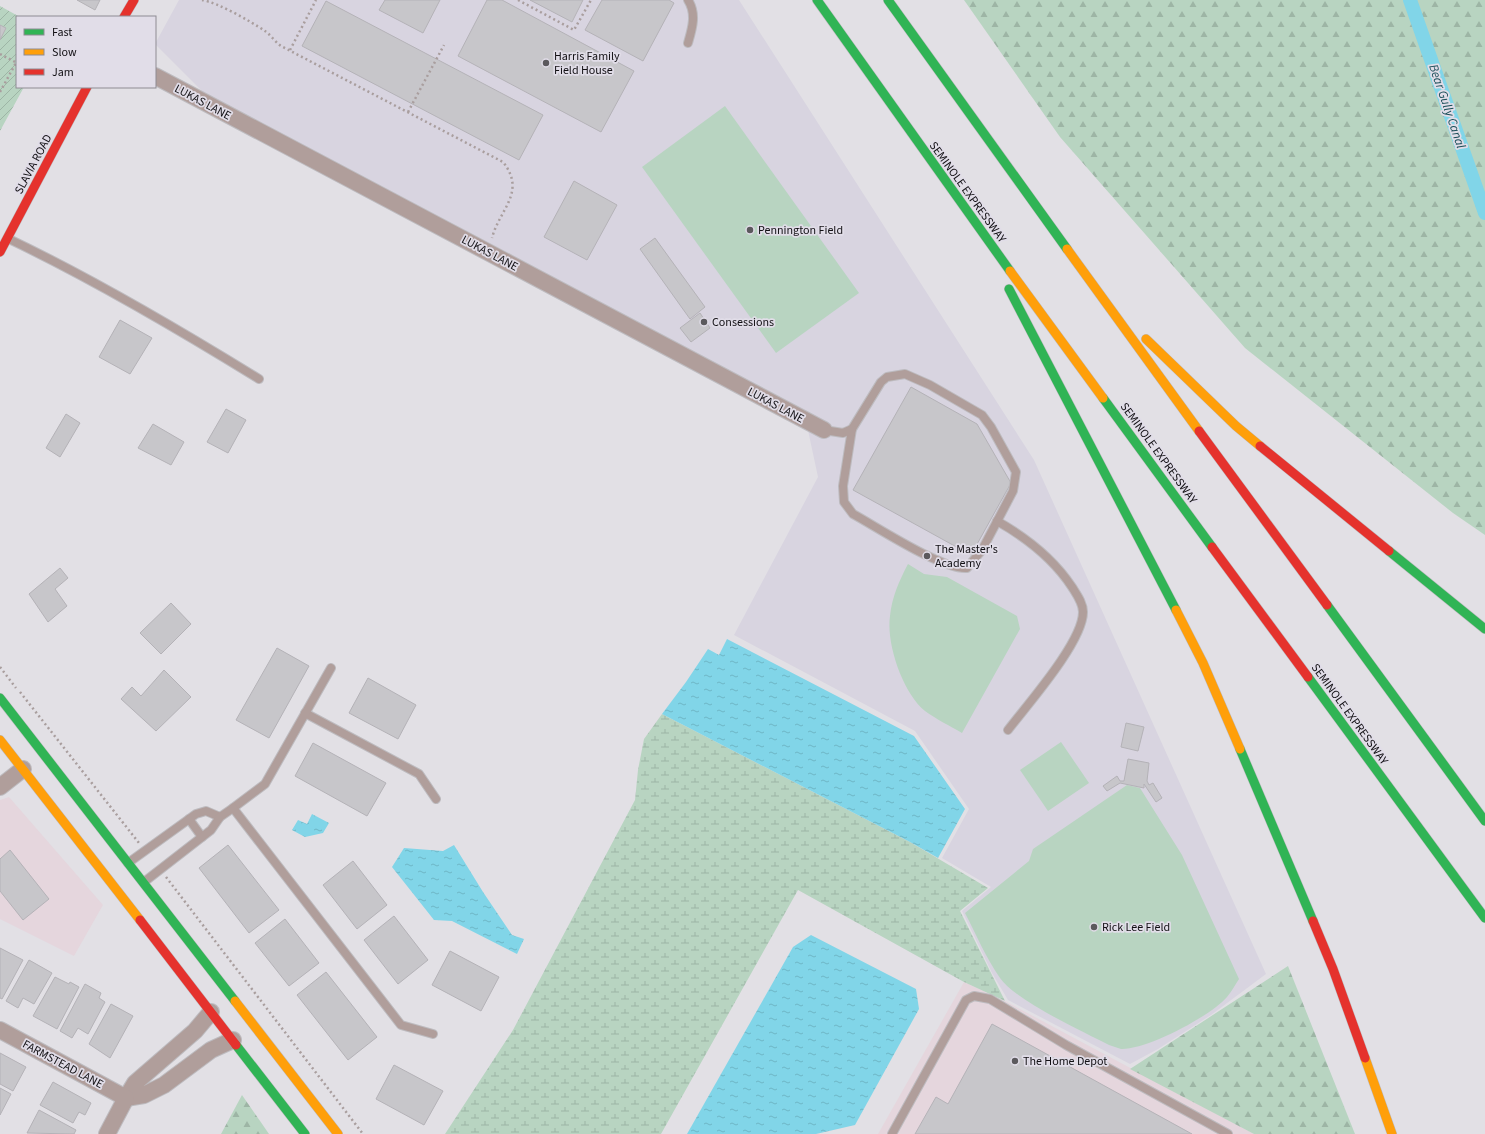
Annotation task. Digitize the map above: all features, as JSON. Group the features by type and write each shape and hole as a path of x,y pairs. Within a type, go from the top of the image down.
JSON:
{"main road":[{"path":"125,16 134,0"},
{"name":"SEMINOLE EXPRESSWAY","path":"817,0 975,224 1485,918"},
{"path":"888,0 1097,291 1485,821"},
{"name":"SLAVIA ROAD","path":"0,252 86,88"},
{"path":"975,224 1112,483 1203,663 1333,969 1392,1134"},
{"path":"1097,291 1236,426 1485,629"},
{"path":"0,698 338,1134"},
{"path":"0,740 305,1134"},
{"path":"86,851 116,872"},
{"path":"129,878 143,883"}],"street":[{"name":"LUKAS LANE","path":"156,77 824,430"},
{"path":"0,787 23,769"},
{"path":"107,1134 135,1083 195,1031 211,1012"},
{"name":"FARMSTEAD LANE","path":"0,1030 126,1098"},
{"path":"126,1098 144,1095 170,1081 211,1050 233,1040"},
{"path":"156,1064 170,1081"}],"lane":[{"path":"688,0 693,8 694,18 688,43"},
{"path":"7,238 41,254 168,323 259,379"},
{"path":"897,374 912,376 982,415 991,427 1016,472 1016,485 997,521 982,550 970,566 964,568 933,558 852,514 844,502 843,486 852,429 880,382 887,377 897,374"},
{"path":"824,430 844,433 852,429"},
{"path":"997,521 1032,543 1052,561 1079,598 1083,613 1081,624 1065,656 1008,730"},
{"path":"143,883 211,830 220,817 265,784 331,668"},
{"path":"305,713 419,774 436,799"},
{"path":"233,808 401,1025 434,1034"},
{"path":"128,863 196,814 206,811 220,817"},
{"path":"189,819 202,837"},
{"path":"892,1134 966,1000 974,996 990,999 1066,1045 1228,1134"}],"path":[{"path":"202,0 211,2 266,32 278,44 503,162 507,166 514,182 513,193 496,225 492,237 492,243"},
{"path":"290,50 316,0"},
{"path":"518,0 574,30 591,0"},
{"path":"408,112 444,45"},
{"path":"0,54 16,62"},
{"path":"0,92 16,64"},
{"path":"0,667 140,845"},
{"path":"167,878 363,1134"}],"shaded area":[{"name":"The Master's Academy","path":"179,0 739,0 1034,460 1266,974 1211,1015 1158,1049 1130,1064 1008,1000 992,973 962,911 991,887 942,858 969,809 915,731 734,635 818,477 806,421 224,113 156,45 156,42"},
{"path":"9,797 103,905 74,956 0,919 0,800"},
{"path":"964,982 1005,1001 1254,1134 878,1134"}],"green space":[{"path":"964,0 1485,0 1485,535 1453,513 1245,348 1060,137"},
{"path":"0,6 18,16 16,16 16,88 23,88 0,131"},
{"name":"Pennington Field","path":"725,106 859,293 776,353 642,167"},
{"path":"908,564 924,574 947,577 1017,616 1020,629 962,733 929,714 917,703 903,680 898,667 891,640 889,627 890,616 896,589"},
{"path":"662,714 910,842 988,888 960,911 1005,1001 964,982 798,890 661,1134 445,1134 513,1030 635,800 638,770 644,739"},
{"path":"1061,742 1089,783 1048,811 1020,770"},
{"name":"Rick Lee Field","path":"1127,785 1140,788 1182,855 1239,979 1229,995 1219,1005 1193,1022 1146,1044 1121,1049 1109,1045 1050,1015 1034,1006 1008,987 1000,978 990,962 965,913 1029,861 1033,849"},
{"path":"1288,966 1355,1134 1254,1134 1130,1069"},
{"path":"242,1095 269,1134 221,1134"}],"water":[{"path":"727,639 914,736 965,809 938,858 910,842 662,714 708,649 719,655"},
{"path":"312,814 329,823 323,833 305,837 292,830 298,820 307,824"},
{"path":"454,845 512,935 524,939 517,954 452,921 434,920 392,867 404,848 443,851"},
{"path":"811,935 916,989 919,1009 855,1125 816,1134 687,1134 793,947"}],"building":[{"path":"77,0 100,0 95,10"},
{"path":"385,0 440,0 423,33 379,10"},
{"name":"Harris Family Field House","path":"487,0 502,0 634,71 601,132 458,56"},
{"path":"530,0 583,0 572,22"},
{"path":"602,0 669,0 674,3 643,61 585,30"},
{"path":"326,1 543,115 519,160 302,46"},
{"path":"0,25 6,28 0,40"},
{"path":"574,181 617,205 587,260 544,237"},
{"path":"655,238 705,307 690,319 640,249"},
{"path":"700,313 710,328 691,342 680,328"},
{"path":"120,320 152,338 130,374 99,357"},
{"path":"911,387 977,424 1011,483 971,555 853,490"},
{"path":"226,409 246,420 228,453 207,442"},
{"path":"66,414 80,423 60,457 46,448"},
{"path":"153,424 184,442 171,465 138,448"},
{"path":"60,568 68,578 55,589 67,606 48,622 29,594"},
{"path":"171,603 191,624 161,654 140,633"},
{"path":"277,648 309,666 269,738 236,720"},
{"path":"164,670 191,697 156,731 121,699 132,687 141,696"},
{"path":"368,678 416,705 398,739 349,713"},
{"path":"1126,723 1144,727 1138,751 1121,747"},
{"path":"313,743 386,783 367,816 295,776"},
{"path":"1128,759 1149,763 1147,781 1149,785 1153,783 1162,798 1156,802 1144,784 1144,788 1120,783 1107,791 1103,786 1117,776 1120,781 1124,781"},
{"path":"228,845 279,910 249,933 199,868"},
{"path":"10,850 49,899 23,920 0,891 0,859"},
{"path":"353,861 387,905 357,929 323,885"},
{"path":"394,916 428,960 398,984 364,940"},
{"path":"285,919 319,963 289,986 255,943"},
{"path":"0,948 23,960 2,999 0,998"},
{"path":"450,951 499,977 481,1011 432,985"},
{"path":"29,960 52,973 34,1004 23,998 18,1008 6,1001"},
{"path":"326,972 377,1037 348,1060 297,995"},
{"path":"55,977 79,987 57,1029 33,1016"},
{"path":"85,984 101,993 99,998 105,1002 88,1034 78,1028 72,1038 60,1031"},
{"path":"111,1004 133,1016 110,1058 89,1044"},
{"name":"The Home Depot","path":"992,1024 1192,1134 915,1134 936,1097 948,1104"},
{"path":"0,1053 26,1067 13,1091 0,1084"},
{"path":"394,1065 443,1091 424,1125 376,1099"},
{"path":"53,1082 91,1103 85,1115 79,1112 73,1123 40,1105"},
{"path":"0,1088 11,1094 0,1115"},
{"path":"39,1110 76,1130 74,1134 27,1133"}],"waterway":[{"name":"Bear Gully Canal","path":"1410,0 1485,213"}],"traffic: fast":[{"path":"817,0 1010,271"},
{"path":"888,0 1067,249"},
{"path":"1009,289 1176,610"},
{"path":"1103,398 1212,547"},
{"path":"1389,551 1485,629"},
{"path":"1327,605 1485,821"},
{"path":"1308,677 1485,918"},
{"path":"0,698 235,1001"},
{"path":"1240,749 1313,921"},
{"path":"236,1045 305,1134"}],"traffic: slow":[{"path":"1067,249 1199,431"},
{"path":"1010,271 1103,398"},
{"path":"1146,339 1236,426 1260,446"},
{"path":"1176,610 1203,663 1240,749"},
{"path":"0,740 140,920"},
{"path":"235,1001 338,1134"},
{"path":"1365,1058 1392,1134"}],"traffic: jam":[{"path":"125,16 134,0"},
{"path":"0,252 86,88"},
{"path":"1199,431 1327,605"},
{"path":"1260,446 1389,551"},
{"path":"1212,547 1308,677"},
{"path":"140,920 236,1045"},
{"path":"1313,921 1333,969 1365,1058"}],"place":[{"name":"Harris Family Field House","path":"546,63"},
{"name":"Pennington Field","path":"750,230"},
{"name":"Consessions","path":"704,322"},
{"name":"The Master's Academy","path":"927,556"},
{"name":"Rick Lee Field","path":"1094,927"},
{"name":"The Home Depot","path":"1015,1061"}]}
